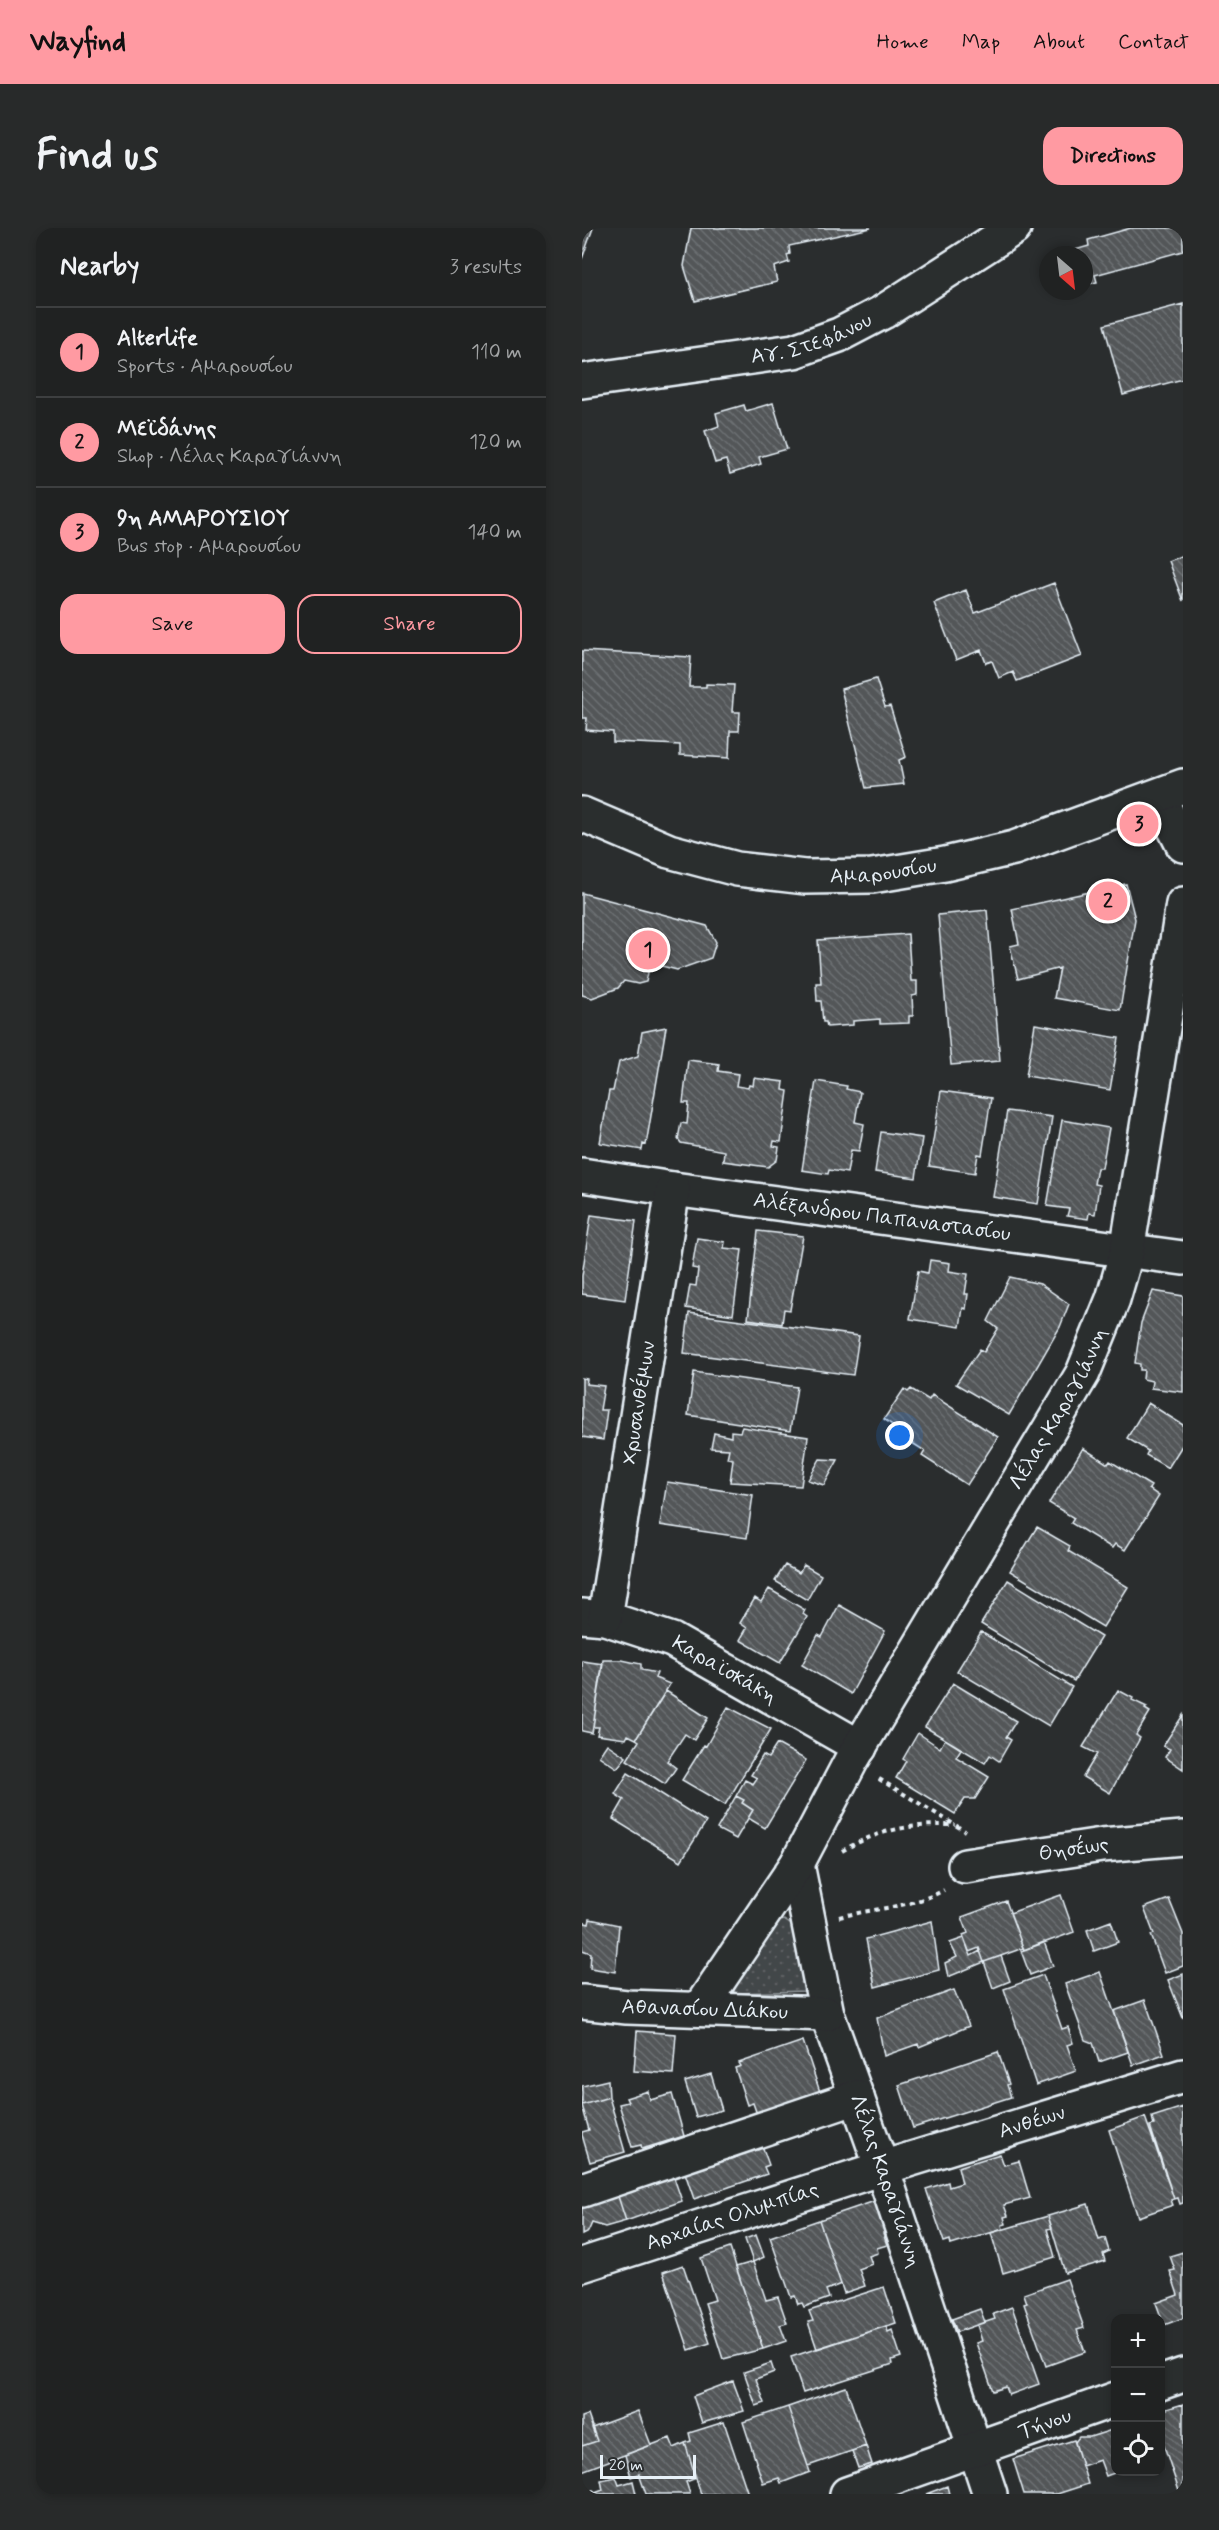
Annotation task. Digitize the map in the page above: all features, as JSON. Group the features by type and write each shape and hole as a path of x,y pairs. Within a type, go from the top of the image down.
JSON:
{"street":[{"name":"Αγ. Στεφάνου","path":"582,381 794,351 840,335 883,312 1014,228"},
{"name":"Αμαρουσίου","path":"582,814 669,851 736,869 805,877 872,876 945,864 1014,848 1171,791"},
{"path":"1171,791 1183,845"},
{"name":"Λέλας Καραγιάννη","path":"700,2008 798,1870 855,1754 1083,1373 1113,1299 1127,1251 1183,904"},
{"name":"Αλέξανδρου Παπαναστασίου","path":"582,1175 1183,1258"},
{"name":"Χρυσανθέμων","path":"594,1617 674,1189"},
{"name":"Καραϊσκάκη","path":"594,1617 672,1640 855,1754"},
{"name":"Θησέως","path":"965,1866 1102,1845 1183,1838"},
{"name":"Λέλας Καραγιάννη","path":"798,1870 827,2014 882,2168 990,2494"},
{"name":"Αθανασίου Διάκου","path":"582,2002 627,2007 827,2014"},
{"name":"Ανθέων","path":"882,2168 1183,2076"},
{"path":"582,2190 856,2097"},
{"name":"Αρχαίας Ολυμπίας","path":"582,2265 882,2168"},
{"path":"1165,2382 1183,2375"},
{"name":"Τήνου","path":"848,2494 975,2447 1111,2401"}],"path":[{"path":"855,1754 955,1825 1009,1859"},
{"path":"798,1870 886,1830 919,1824 955,1825"},
{"path":"809,1924 866,1910 906,1906 929,1898 945,1889 965,1866"}],"shaded area":[{"path":"784,1920 793,1926 806,1991 735,1993 733,1987 771,1924"}],"building":[{"path":"582,228 593,228 582,259"},
{"path":"691,228 871,228 789,246 790,254 787,255 789,262 774,267 777,282 695,301 684,266"},
{"path":"1131,228 1183,228 1183,251 1095,275 1097,282 1093,283 1093,246 1089,246 1088,240"},
{"path":"1183,304 1183,379 1123,395 1104,325"},
{"path":"773,403 787,449 759,457 761,464 730,474 726,460 715,463 705,431 719,426 716,413 744,405 746,411"},
{"path":"1183,555 1183,601 1168,561"},
{"path":"1054,583 1082,656 1017,681 1013,672 999,678 992,661 986,663 981,650 956,660 934,603 966,590 975,613"},
{"path":"582,651 691,657 689,687 706,687 706,684 734,685 732,712 740,712 739,731 730,731 729,758 680,755 680,745 613,742 613,732 586,730 587,718 582,718"},
{"path":"876,679 885,707 890,706 906,757 899,760 904,784 866,788 841,689"},
{"path":"1126,884 1135,919 1120,1010 1054,998 1060,968 1018,979 1010,946 1019,944 1012,909"},
{"path":"582,893 707,926 716,942 711,958 677,970 650,963 646,982 638,984 624,981 618,988 592,998 582,995"},
{"path":"987,910 1000,1061 951,1065 938,915"},
{"path":"908,934 911,981 917,981 917,995 912,996 913,1016 909,1016 909,1023 880,1024 880,1019 853,1021 853,1025 827,1027 826,1022 823,1022 821,1001 817,1001 816,983 821,983 818,940"},
{"path":"1035,1024 1119,1038 1110,1090 1026,1076"},
{"path":"666,1027 646,1145 643,1144 642,1150 600,1143 609,1091 613,1091 619,1062 638,1056 642,1032"},
{"path":"688,1060 719,1064 718,1071 738,1074 736,1086 748,1088 749,1085 753,1086 754,1078 784,1082 783,1090 788,1091 781,1142 774,1141 773,1146 779,1147 777,1160 768,1167 723,1161 724,1151 681,1143 678,1139 681,1123 687,1124 689,1103 683,1103"},
{"path":"816,1081 847,1086 846,1089 860,1092 855,1122 864,1124 859,1151 851,1150 847,1173 829,1170 828,1174 802,1170"},
{"path":"941,1091 991,1098 982,1155 978,1154 975,1173 929,1166"},
{"path":"1007,1111 1052,1117 1038,1204 993,1197"},
{"path":"1062,1120 1109,1128 1102,1168 1097,1168 1094,1184 1099,1185 1095,1214 1089,1213 1088,1219 1067,1216 1069,1209 1047,1206"},
{"path":"881,1132 922,1138 916,1178 875,1172"},
{"path":"591,1215 636,1221 625,1300 582,1294 582,1276"},
{"path":"758,1231 803,1236 790,1310 784,1309 782,1324 748,1319"},
{"path":"697,1238 725,1242 724,1248 742,1250 733,1315 686,1308 690,1285 696,1286 698,1269 692,1268"},
{"path":"930,1260 950,1263 949,1271 968,1274 965,1294 968,1294 966,1309 963,1308 960,1327 910,1319 918,1271 928,1273"},
{"path":"1010,1277 1040,1284 1069,1304 1060,1327 1009,1415 956,1384 980,1349 984,1352 998,1329 988,1321"},
{"path":"1153,1291 1183,1296 1183,1392 1151,1388 1152,1381 1143,1379 1144,1370 1140,1370 1140,1364 1135,1363 1141,1323"},
{"path":"689,1313 859,1336 853,1375 684,1353"},
{"path":"694,1372 797,1387 790,1431 688,1415"},
{"path":"582,1378 587,1379 586,1384 604,1386 600,1410 607,1410 603,1440 582,1437"},
{"path":"904,1389 908,1392 911,1389 929,1400 932,1395 998,1437 967,1485 922,1456 925,1451 904,1438 906,1435 884,1419"},
{"path":"1148,1403 1183,1425 1183,1444 1168,1468 1146,1455 1148,1451 1127,1438"},
{"path":"742,1427 808,1437 801,1486 730,1482 733,1459 727,1458 729,1449 711,1448 714,1433 731,1437 731,1431 740,1432"},
{"path":"1083,1448 1108,1464 1110,1461 1151,1486 1149,1489 1159,1496 1125,1550 1115,1544 1112,1548 1071,1523 1074,1518 1049,1503"},
{"path":"820,1459 838,1460 824,1485 808,1480"},
{"path":"667,1482 753,1495 747,1538 660,1525"},
{"path":"1037,1527 1070,1546 1068,1551 1128,1587 1103,1627 1010,1571"},
{"path":"785,1565 799,1573 804,1565 821,1575 807,1600 775,1581"},
{"path":"1008,1580 1101,1637 1074,1681 981,1624"},
{"path":"769,1589 805,1610 803,1614 807,1617 780,1663 740,1640 747,1628 740,1623 755,1598 761,1602"},
{"path":"839,1605 885,1631 851,1694 802,1665 818,1635 822,1637"},
{"path":"981,1632 1072,1687 1049,1726 957,1671"},
{"path":"603,1660 622,1660 641,1664 641,1670 657,1673 655,1678 670,1684 636,1739 628,1735 626,1739 597,1735 599,1727 593,1727"},
{"path":"582,1661 603,1664 592,1733 582,1731"},
{"path":"953,1683 1016,1721 1006,1737 1011,1740 999,1761 990,1755 985,1763 925,1727"},
{"path":"1118,1690 1147,1707 1145,1709 1150,1712 1136,1735 1140,1738 1110,1793 1083,1777 1097,1754 1083,1747"},
{"path":"666,1691 708,1718 694,1740 685,1734 667,1761 676,1768 665,1784 627,1760 639,1741 636,1739"},
{"path":"728,1707 771,1729 725,1805 682,1780 704,1745 706,1746"},
{"path":"1183,1715 1183,1769 1165,1757 1170,1749 1163,1746"},
{"path":"918,1733 940,1748 945,1739 961,1749 956,1757 989,1777 975,1799 965,1799 955,1814 896,1778 906,1761 903,1759"},
{"path":"607,1744 626,1757 617,1768 599,1756"},
{"path":"777,1744 806,1760 765,1828 748,1818 753,1810 742,1803 744,1800 736,1796 745,1780 753,1784 757,1778 751,1775 763,1755 768,1758"},
{"path":"628,1773 706,1822 681,1861 613,1819 624,1800 615,1794"},
{"path":"736,1796 744,1800 742,1803 753,1810 736,1839 717,1829"},
{"path":"1061,1895 1074,1932 1024,1950 1010,1913"},
{"path":"1169,1899 1183,1934 1183,1966 1165,1973 1144,1908"},
{"path":"1006,1901 1023,1948 984,1962 979,1948 969,1952 963,1935 968,1933 962,1917"},
{"path":"590,1919 619,1925 615,1972 590,1968 591,1953 582,1950 582,1922 589,1924"},
{"path":"932,1921 939,1970 875,1987 866,1939"},
{"path":"1111,1921 1118,1942 1094,1951 1087,1930"},
{"path":"964,1938 971,1956 980,1951 984,1962 948,1977 945,1963 957,1957 950,1943"},
{"path":"1044,1942 1053,1966 1030,1975 1021,1951"},
{"path":"1001,1956 1010,1981 993,1988 984,1962"},
{"path":"1100,1972 1128,2052 1099,2062 1093,2043 1085,2040 1065,1984"},
{"path":"1183,1974 1183,2018 1168,1980"},
{"path":"1043,1975 1062,2029 1068,2027 1073,2043 1067,2045 1076,2071 1036,2085 1004,1989"},
{"path":"954,1990 969,2026 919,2047 918,2044 884,2056 877,2018"},
{"path":"1145,2000 1164,2054 1133,2065 1114,2011"},
{"path":"637,2031 676,2034 673,2074 634,2071"},
{"path":"803,2041 822,2098 759,2120 753,2103 747,2105 735,2068 741,2066 739,2063"},
{"path":"998,2052 1011,2097 913,2128 899,2085"},
{"path":"711,2074 722,2110 696,2117 685,2082"},
{"path":"608,2080 609,2097 582,2105 582,2086"},
{"path":"648,2091 650,2100 672,2094 684,2136 642,2149 641,2145 632,2147 619,2104 628,2102 626,2098"},
{"path":"609,2097 625,2152 590,2162 582,2135 582,2132 589,2130 582,2105"},
{"path":"1183,2107 1183,2203 1180,2204 1178,2198 1174,2199 1150,2126 1154,2125 1152,2117"},
{"path":"1145,2117 1174,2199 1171,2200 1173,2205 1138,2217 1109,2130"},
{"path":"760,2140 769,2165 764,2167 767,2174 694,2199 683,2167"},
{"path":"1000,2154 1004,2165 1019,2161 1030,2198 1004,2205 1008,2216 1004,2217 1006,2224 1002,2225 1003,2229 951,2245 950,2240 944,2242 926,2189 948,2182 949,2187 962,2183 958,2167"},
{"path":"671,2169 682,2201 626,2221 615,2187"},
{"path":"615,2187 626,2221 605,2227 592,2223 588,2232 582,2235 582,2199"},
{"path":"875,2201 887,2245 877,2248 878,2253 869,2256 872,2264 859,2269 865,2286 844,2293 819,2220"},
{"path":"1088,2204 1099,2240 1105,2238 1109,2251 1103,2254 1105,2261 1065,2273 1048,2216"},
{"path":"1048,2216 1052,2228 1047,2229 1055,2257 1003,2273 991,2233"},
{"path":"819,2220 841,2284 826,2290 829,2298 804,2307 802,2303 798,2304 795,2296 791,2297 770,2237"},
{"path":"756,2235 764,2257 753,2262 745,2239"},
{"path":"730,2248 763,2349 723,2359 705,2303 715,2300 701,2258"},
{"path":"1183,2252 1183,2318 1165,2325 1165,2314 1160,2314 1156,2303 1178,2295 1170,2271 1175,2270 1170,2256"},
{"path":"753,2262 766,2300 778,2297 787,2323 780,2325 786,2341 763,2349 736,2267"},
{"path":"683,2265 710,2343 689,2350 663,2272"},
{"path":"1067,2279 1084,2328 1077,2330 1085,2352 1046,2366 1024,2304 1027,2303 1024,2294"},
{"path":"884,2287 896,2323 817,2349 808,2322 813,2321 809,2311"},
{"path":"1012,2307 1039,2384 1009,2395 1006,2387 993,2391 976,2343 982,2341 977,2325 995,2319 993,2314"},
{"path":"980,2309 985,2322 957,2332 952,2319"},
{"path":"886,2326 888,2332 892,2330 901,2357 892,2360 893,2364 803,2393 791,2357"},
{"path":"771,2363 774,2372 756,2379 765,2403 756,2406 744,2372"},
{"path":"733,2381 744,2411 702,2423 693,2396"},
{"path":"846,2387 866,2446 808,2466 788,2407"},
{"path":"1183,2404 1183,2494 1180,2494 1165,2449 1165,2409"},
{"path":"788,2407 810,2472 781,2483 779,2478 763,2483 743,2422"},
{"path":"638,2411 651,2445 582,2471 582,2446 597,2441 592,2428"},
{"path":"588,2415 597,2441 582,2446 582,2417"},
{"path":"724,2422 748,2494 701,2494 685,2443 691,2441 689,2433"},
{"path":"1111,2430 1111,2474 1106,2476 1100,2460 1082,2466 1075,2442 1079,2437 1090,2437"},
{"path":"670,2438 674,2448 685,2443 696,2478 686,2482 690,2494 646,2494 639,2474 631,2477 625,2455"},
{"path":"1074,2440 1088,2484 1057,2494 1024,2494 1013,2459"},
{"path":"866,2446 872,2464 858,2468 852,2451"},
{"path":"616,2477 619,2485 633,2481 636,2494 582,2494 593,2490 595,2493 603,2490 601,2480"},
{"path":"947,2486 949,2494 926,2494"}],"place":[{"name":"9η ΑΜΑΡΟΥΣΙΟΥ","path":"1139,824"},
{"name":"Μεϊδάνης","path":"1108,901"},
{"name":"Alterlife","path":"648,950"}]}
